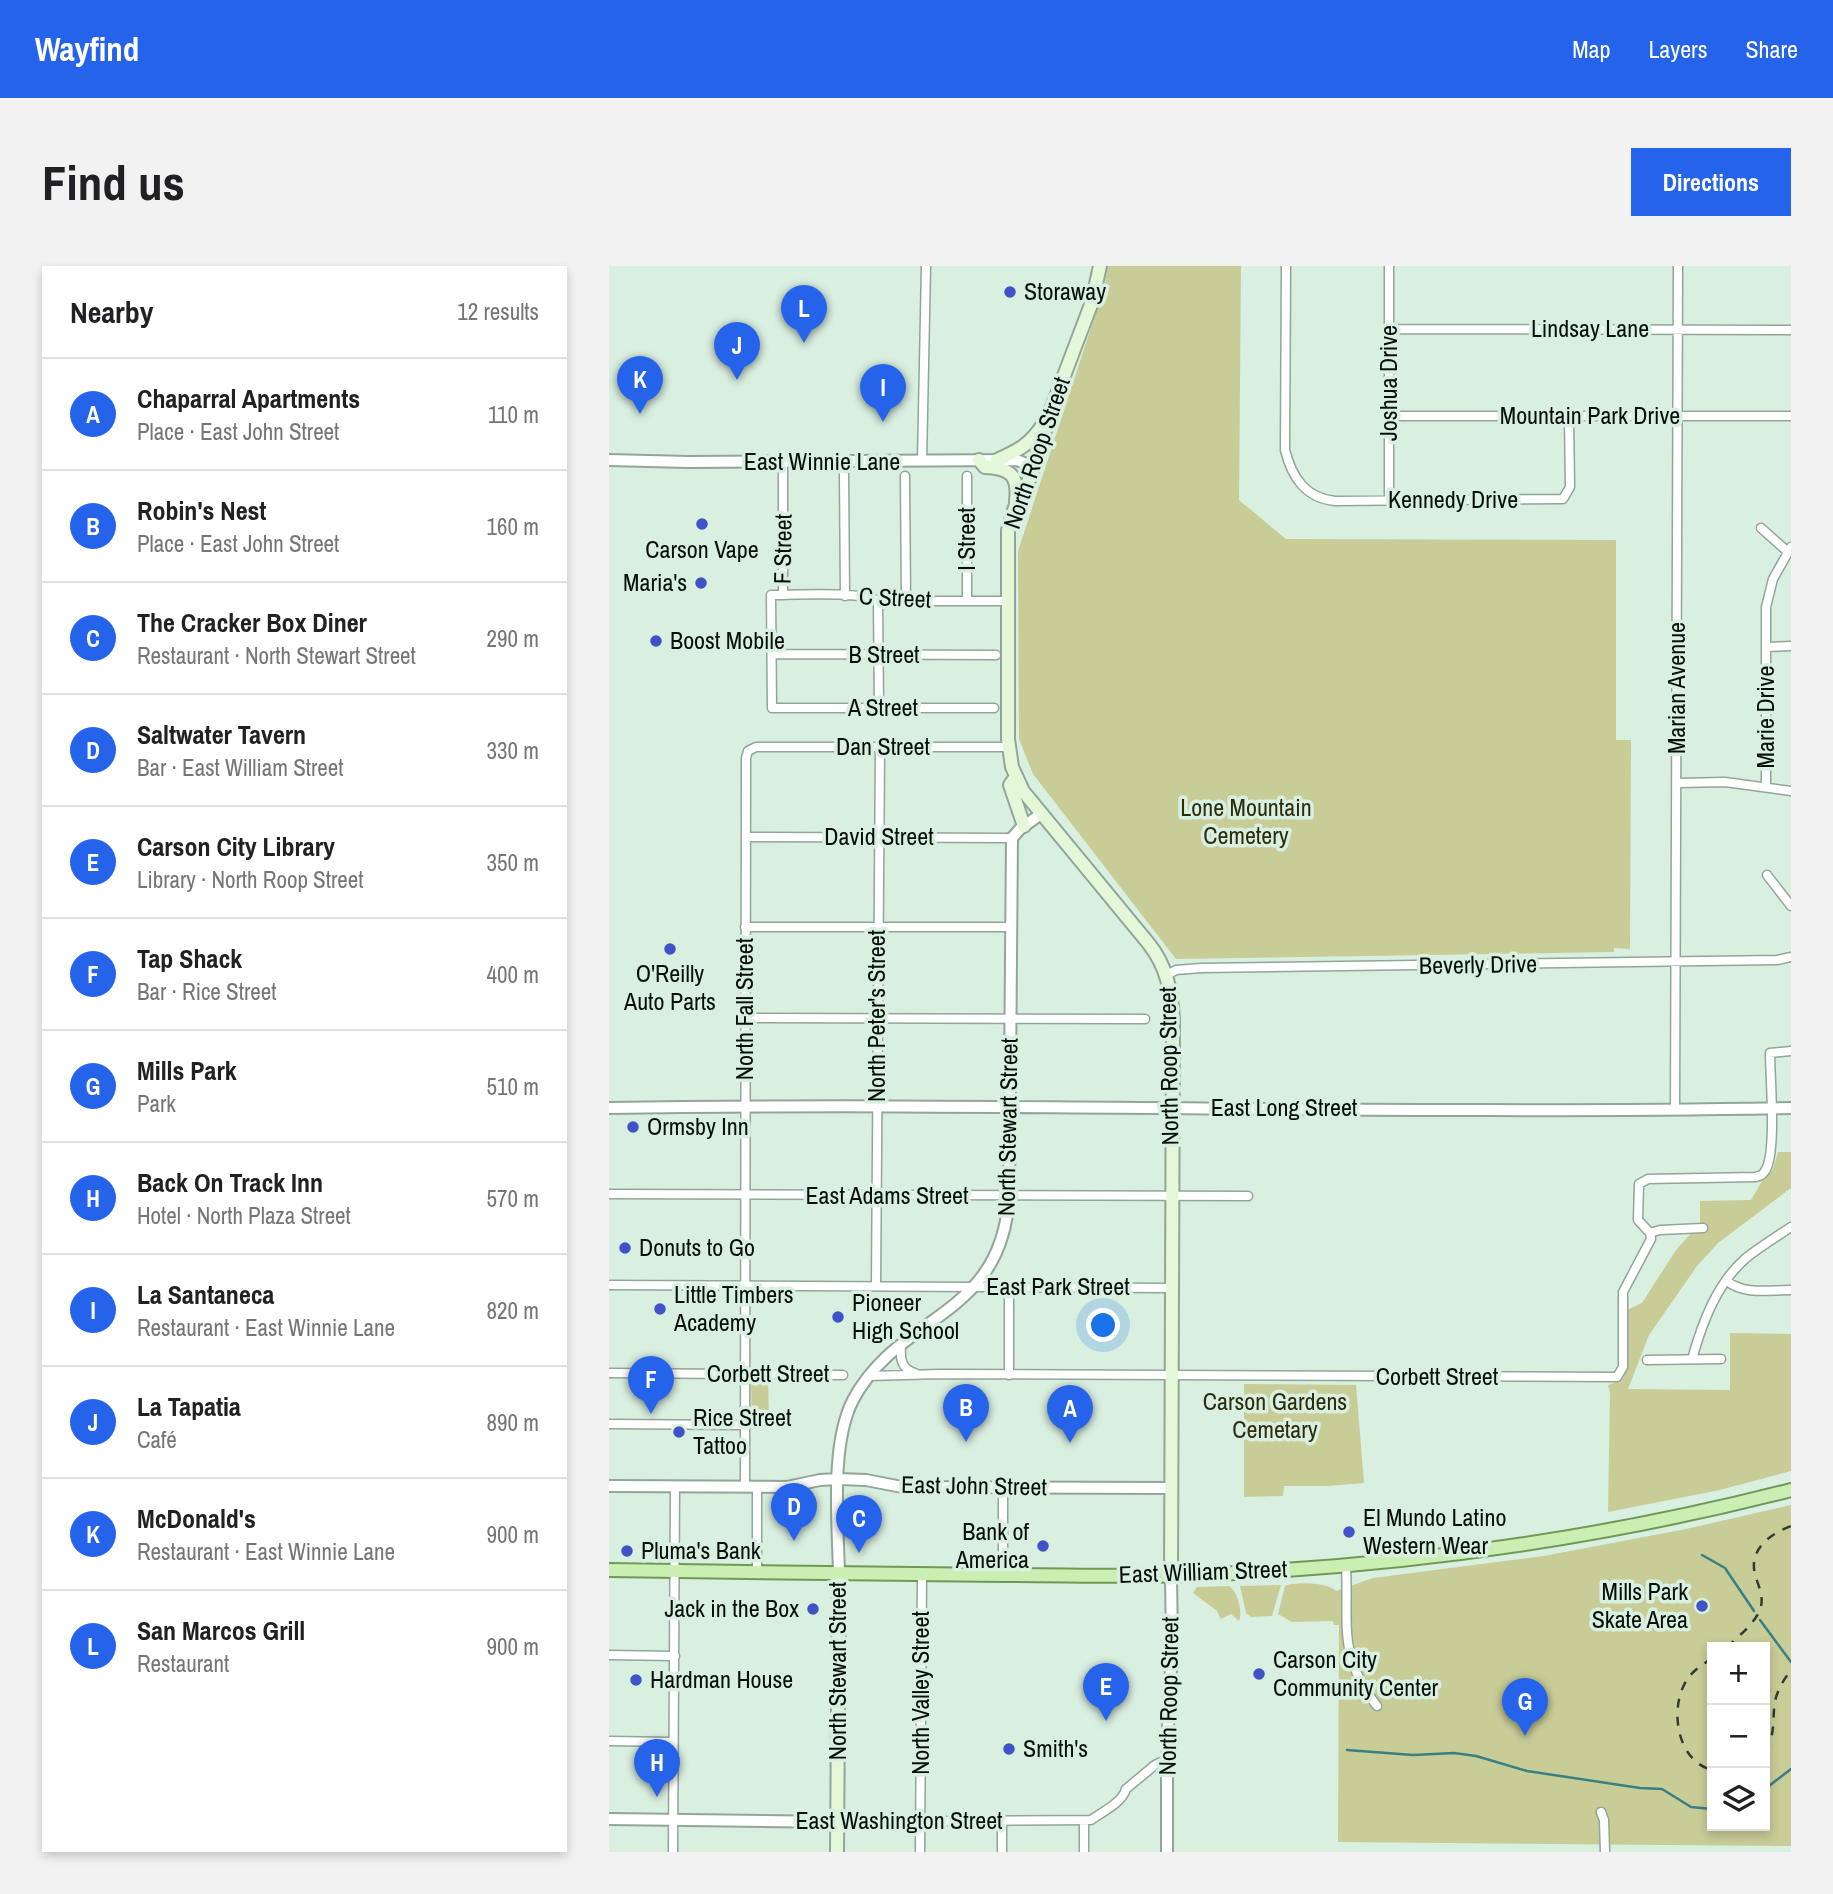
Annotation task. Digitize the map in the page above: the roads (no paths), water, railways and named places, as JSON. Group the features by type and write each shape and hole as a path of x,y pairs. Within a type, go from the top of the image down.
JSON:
{"main road":[{"name":"North Roop Street","path":"1100,266 1092,302 1051,410 1034,467 1023,495 1016,504 1008,530 1009,747 1015,778 1041,814 1131,920 1155,952 1167,975 1173,1018 1171,1575"},
{"path":"997,460 1019,450 1034,438 1051,410"},
{"path":"979,460 985,467 1007,471 1015,479 1018,488 1016,504"},
{"path":"1015,778 1010,785 1011,792 1024,826"},
{"name":"East William Street","path":"609,1570 922,1575 1171,1575 1346,1565 1496,1548 1601,1532 1791,1490"},
{"name":"North Stewart Street","path":"837,1852 839,1574"}],"street":[{"path":"922,461 926,266"},
{"name":"Kennedy Drive","path":"1286,266 1285,450 1295,478 1316,497 1335,501 1563,499 1570,488 1569,416"},
{"name":"Joshua Drive","path":"1389,266 1389,500"},
{"name":"Marian Avenue","path":"1675,1109 1678,266"},
{"name":"Lindsay Lane","path":"1389,329 1791,330"},
{"name":"Mountain Park Drive","path":"1388,416 1791,416"},
{"name":"East Winnie Lane","path":"609,460 1017,460 1034,467"},
{"name":"F Street","path":"772,708 771,595 783,595 783,462"},
{"path":"844,474 845,596"},
{"path":"905,476 906,601"},
{"name":"I Street","path":"967,476 967,601"},
{"name":"Marie Drive","path":"1761,528 1789,549 1767,595 1766,787"},
{"name":"C Street","path":"783,595 872,597 878,601 1007,601"},
{"path":"878,601 879,709"},
{"name":"Marie Drive","path":"1766,647 1791,646"},
{"name":"B Street","path":"772,654 996,655"},
{"name":"A Street","path":"772,708 994,708"},
{"name":"Dan Street","path":"756,747 1009,747"},
{"name":"North Fall Street","path":"745,1487 746,758 748,751 756,747"},
{"name":"North Peter's Street","path":"876,1286 880,747"},
{"path":"1677,783 1725,782 1791,791"},
{"path":"1011,838 1041,814"},
{"name":"David Street","path":"746,837 1011,838"},
{"name":"North Stewart Street","path":"839,1574 839,1448 846,1417 868,1376 901,1345 975,1287 986,1273 1000,1245 1007,1222 1011,838"},
{"path":"1767,875 1791,906"},
{"path":"745,926 1011,927"},
{"name":"Beverly Drive","path":"1167,975 1176,970 1201,968 1677,963 1777,960 1791,957"},
{"path":"745,1018 1145,1019"},
{"path":"1703,1228 1650,1233 1640,1224 1637,1188 1643,1181 1760,1176 1766,1169 1772,1141 1770,1053 1791,1051"},
{"name":"East Long Street","path":"609,1108 1791,1108"},
{"name":"East Adams Street","path":"609,1194 1248,1196"},
{"path":"1692,1359 1703,1322 1727,1281 1744,1260 1791,1227"},
{"name":"Corbett Street","path":"868,1376 1617,1377 1623,1367 1623,1292 1651,1243 1650,1233"},
{"path":"1727,1281 1736,1288 1750,1290 1791,1290"},
{"name":"East Park Street","path":"609,1285 1172,1288"},
{"path":"1009,1287 1009,1375"},
{"path":"901,1345 904,1366 921,1374"},
{"path":"1647,1360 1720,1359"},
{"name":"Corbett Street","path":"609,1373 843,1375"},
{"path":"609,1424 745,1425"},
{"name":"East John Street","path":"609,1486 787,1487 838,1479 866,1480 902,1487 1172,1488"},
{"path":"673,1852 675,1486"},
{"path":"757,1487 757,1572"},
{"path":"1003,1487 1003,1574"},
{"path":"1346,1565 1346,1634 1349,1658 1361,1685 1377,1706"},
{"name":"North Valley Street","path":"920,1852 922,1575"},
{"name":"North Roop Street","path":"1167,1852 1168,1689 1172,1661 1171,1575"},
{"path":"609,1655 675,1656"},
{"path":"609,1741 673,1742"},
{"path":"1084,1852 1084,1821 1091,1820 1125,1794 1126,1789 1155,1765 1167,1759"},
{"path":"1601,1812 1604,1820 1605,1852"},
{"name":"East Washington Street","path":"609,1819 1084,1821"},
{"path":"1002,1822 1002,1852"}],"waterway":[{"path":"1702,1555 1725,1568 1754,1611"},
{"path":"1760,1620 1791,1662"},
{"path":"1347,1750 1476,1756 1527,1771 1662,1789 1691,1807 1707,1809"},
{"path":"1770,1785 1791,1769"}],"railway":[{"path":"1732,1642 1750,1625 1760,1610 1761,1594 1754,1568 1757,1552 1767,1539 1791,1526"},
{"path":"1707,1662 1686,1680 1680,1696 1678,1722 1680,1735 1691,1757 1707,1768"},
{"path":"1770,1740 1776,1697 1791,1670"}],"place":[{"name":"Storaway","path":"1010,292"},
{"name":"San Marcos Grill","path":"804,343"},
{"name":"La Tapatia","path":"737,380"},
{"name":"McDonald's","path":"640,414"},
{"name":"La Santaneca","path":"883,422"},
{"name":"Carson Vape","path":"702,524"},
{"name":"Maria's","path":"701,583"},
{"name":"Boost Mobile","path":"656,641"},
{"name":"O'Reilly Auto Parts","path":"670,949"},
{"name":"Ormsby Inn","path":"633,1127"},
{"name":"Donuts to Go","path":"625,1248"},
{"name":"Little Timbers Academy","path":"660,1309"},
{"name":"Pioneer High School","path":"838,1317"},
{"name":"Tap Shack","path":"651,1414"},
{"name":"Rice Street Tattoo","path":"679,1432"},
{"name":"Robin's Nest","path":"966,1442"},
{"name":"Chaparral Apartments","path":"1070,1443"},
{"name":"El Mundo Latino Western Wear","path":"1349,1532"},
{"name":"Saltwater Tavern","path":"794,1541"},
{"name":"Bank of America","path":"1043,1546"},
{"name":"Pluma's Bank","path":"627,1551"},
{"name":"The Cracker Box Diner","path":"859,1553"},
{"name":"Mills Park Skate Area","path":"1702,1606"},
{"name":"Jack in the Box","path":"813,1609"},
{"name":"Carson City Community Center","path":"1259,1674"},
{"name":"Hardman House","path":"636,1680"},
{"name":"Carson City Library","path":"1106,1721"},
{"name":"Mills Park","path":"1525,1736"},
{"name":"Smith's","path":"1009,1749"},
{"name":"Back On Track Inn","path":"657,1797"}],"park label":[{"name":"Lone Mountain Cemetery","path":"1246,822"},
{"name":"Carson Gardens Cemetary","path":"1275,1416"}]}
